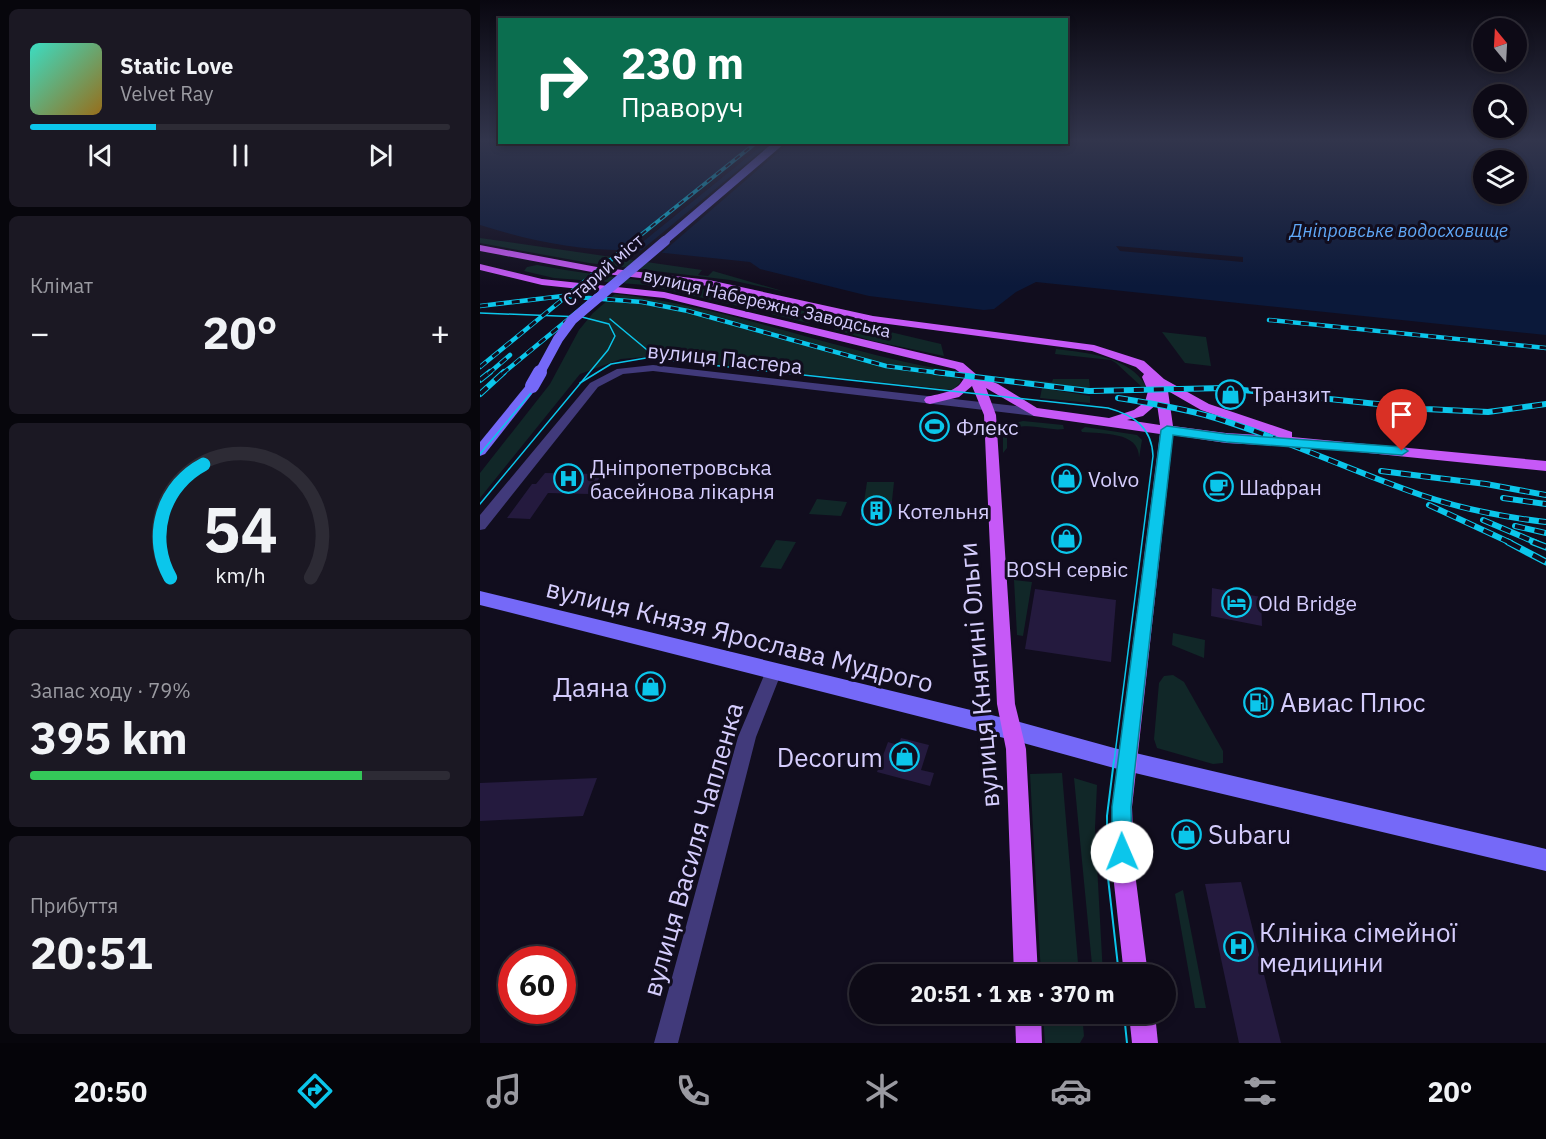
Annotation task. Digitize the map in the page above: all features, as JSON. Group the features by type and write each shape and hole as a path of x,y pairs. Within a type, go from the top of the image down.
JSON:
{"main road":[{"name":"Старий міст","path":"480,451 532,386 561,334 572,320 725,189"},
{"name":"вулиця Набережна Заводська","path":"480,248 597,270 709,283 873,319 1094,348 1140,364"},
{"path":"504,273 531,257"},
{"name":"вулиця Набережна Заводська","path":"480,267 542,282 664,295 959,366 970,376 994,387 1034,412"},
{"path":"835,338 823,328 828,322 845,317 873,319"},
{"path":"1140,364 1160,382 1205,407 1234,419 1319,443"},
{"path":"1106,420 1131,416 1151,404 1152,384 1140,364"},
{"path":"930,400 959,392 970,382 970,376"},
{"name":"вулиця Княгині Ольги","path":"970,376 980,389 988,407 1006,704 1016,749 1026,964"},
{"path":"1135,964 1125,891 1121,838 1122,807 1167,430 1160,382"},
{"path":"1034,412 1226,438 1319,443 1546,466"},
{"name":"вулиця Князя Ярослава Мудрого","path":"480,598 1012,730 1126,761 1546,860"},
{"path":"1028,1024 1029,1043"},
{"path":"1143,1024 1145,1043"}],"street":[{"name":"вулиця Пастера","path":"480,525 584,395 607,376 621,371 653,368 1034,412"},
{"name":"вулиця Василя Чапленка","path":"666,1043 747,737 774,671"}],"green space":[{"path":"480,238 702,270 698,275 708,276 713,271 786,292 730,280 589,263 480,243"},
{"path":"537,265 698,288 751,298 760,311 646,285 554,278 524,271 527,267"},
{"path":"615,294 698,308 863,352 946,370 957,375 961,382 953,390 645,357 621,359 580,374 480,498 480,473 550,384 579,330 593,313"},
{"path":"766,301 815,314 819,318 808,323 771,314"},
{"path":"848,322 941,344 944,356 869,340 834,329 837,323"},
{"path":"1162,332 1206,337 1211,366 1185,363"},
{"path":"1056,349 1094,355 1118,362 1139,376 1146,386 1142,387 1111,360 1055,354"},
{"path":"1000,377 1052,382 1053,379 1089,379 1090,388 1003,379"},
{"path":"1042,388 1090,396 1090,403 1040,398"},
{"path":"1023,421 1063,425 1064,429 1028,426 1014,429 1007,433 1007,448 1003,453 1003,430 1011,424"},
{"path":"1085,427 1137,435 1142,440 1139,458 1138,449 1126,438 1082,432 1081,430"},
{"path":"867,482 894,482 892,501 864,502"},
{"path":"817,499 847,502 841,516 809,514"},
{"path":"776,540 796,542 781,569 760,567"},
{"path":"1014,580 1032,582 1023,636 1017,635"},
{"path":"1173,633 1205,640 1204,658 1172,645"},
{"path":"1173,675 1184,682 1223,751 1223,763 1213,764 1157,748 1154,739 1159,683 1164,676"},
{"path":"1062,773 1078,964 1040,964 1030,774"},
{"path":"1074,778 1097,785 1095,828 1102,964 1092,964"},
{"path":"1183,890 1206,1008 1195,1008 1175,894"},
{"path":"1044,1024 1083,1024 1084,1036 1080,1043 1045,1043"}],"water":[{"name":"Дніпровське водосховище","path":"480,189 1473,189 1473,204 1527,204 1527,189 1546,189 1546,335 1036,282 1016,292 994,309 984,310 869,296 760,269 750,262 636,250 596,249 537,240 480,225"}],"pier":[{"path":"699,189 709,189 629,253 618,254"},
{"path":"716,189 736,189 658,256 638,253"},
{"path":"1116,246 1243,257 1243,262 1120,251"}],"building":[{"name":"Дніпропетровська басейнова лікарня","path":"545,473 602,474 589,494 548,493 530,519 507,518 532,484 536,484"},
{"name":"Котельня","path":"892,501 889,519 860,520 864,502"},
{"name":"Old Bridge","path":"1212,588 1261,597 1262,626 1211,616"},
{"path":"1035,589 1116,600 1111,662 1025,649"},
{"name":"Decorum","path":"901,738 929,745 921,770 934,773 930,786 877,772 888,742 898,745"},
{"path":"597,778 583,816 480,821 480,783"},
{"name":"Клініка сімейної медицини","path":"1241,882 1281,1043 1239,1043 1205,884"}],"tram line":[{"path":"578,317 727,189"},
{"path":"480,313 578,317"},
{"path":"480,454 531,393 560,339 578,317"},
{"path":"578,317 609,324 615,336 608,350 581,382"},
{"path":"610,319 658,359"},
{"path":"581,382 611,364 646,358 1108,408 1133,419 1145,430 1152,446 1153,456 1114,762"},
{"path":"480,504 581,382"},
{"path":"1114,760 1107,816 1107,869 1118,964"},
{"path":"1125,1024 1127,1043"}],"railway":[{"path":"632,242 699,189"},
{"path":"662,242 725,189"},
{"path":"566,296 634,241"},
{"path":"594,298 663,241"},
{"path":"480,306 566,296"},
{"path":"480,367 566,296"},
{"path":"566,296 594,298"},
{"path":"502,374 594,298"},
{"path":"594,298 642,302 688,311 886,366 948,374"},
{"path":"1269,320 1546,348"},
{"path":"488,374 510,355"},
{"path":"480,380 490,372"},
{"path":"480,394 504,372"},
{"path":"935,372 1089,391 1224,388 1425,409 1488,412 1546,404"},
{"path":"1118,398 1189,411 1238,425 1436,500 1483,512 1546,522"},
{"path":"1381,471 1486,484 1546,495"},
{"path":"1503,498 1546,504"},
{"path":"1429,505 1511,543"},
{"path":"1483,520 1537,543"},
{"path":"1515,526 1546,533"},
{"path":"1508,542 1546,562"},
{"path":"1533,542 1546,547"}],"place":[{"name":"Транзит","path":"1230,394"},
{"name":"Флекс","path":"935,427"},
{"name":"Дніпропетровська басейнова лікарня","path":"569,479"},
{"name":"Volvo","path":"1067,479"},
{"name":"Шафран","path":"1218,487"},
{"name":"Котельня","path":"876,511"},
{"name":"BOSH сервіс","path":"1067,538"},
{"name":"Old Bridge","path":"1237,603"},
{"name":"Даяна","path":"650,687"},
{"name":"Авиас Плюс","path":"1259,702"},
{"name":"Decorum","path":"904,757"},
{"name":"Subaru","path":"1187,834"},
{"name":"Клініка сімейної медицини","path":"1238,947"}],"route":[{"path":"1122,852 1125,776 1167,430 1226,438 1319,443 1402,451"}]}
